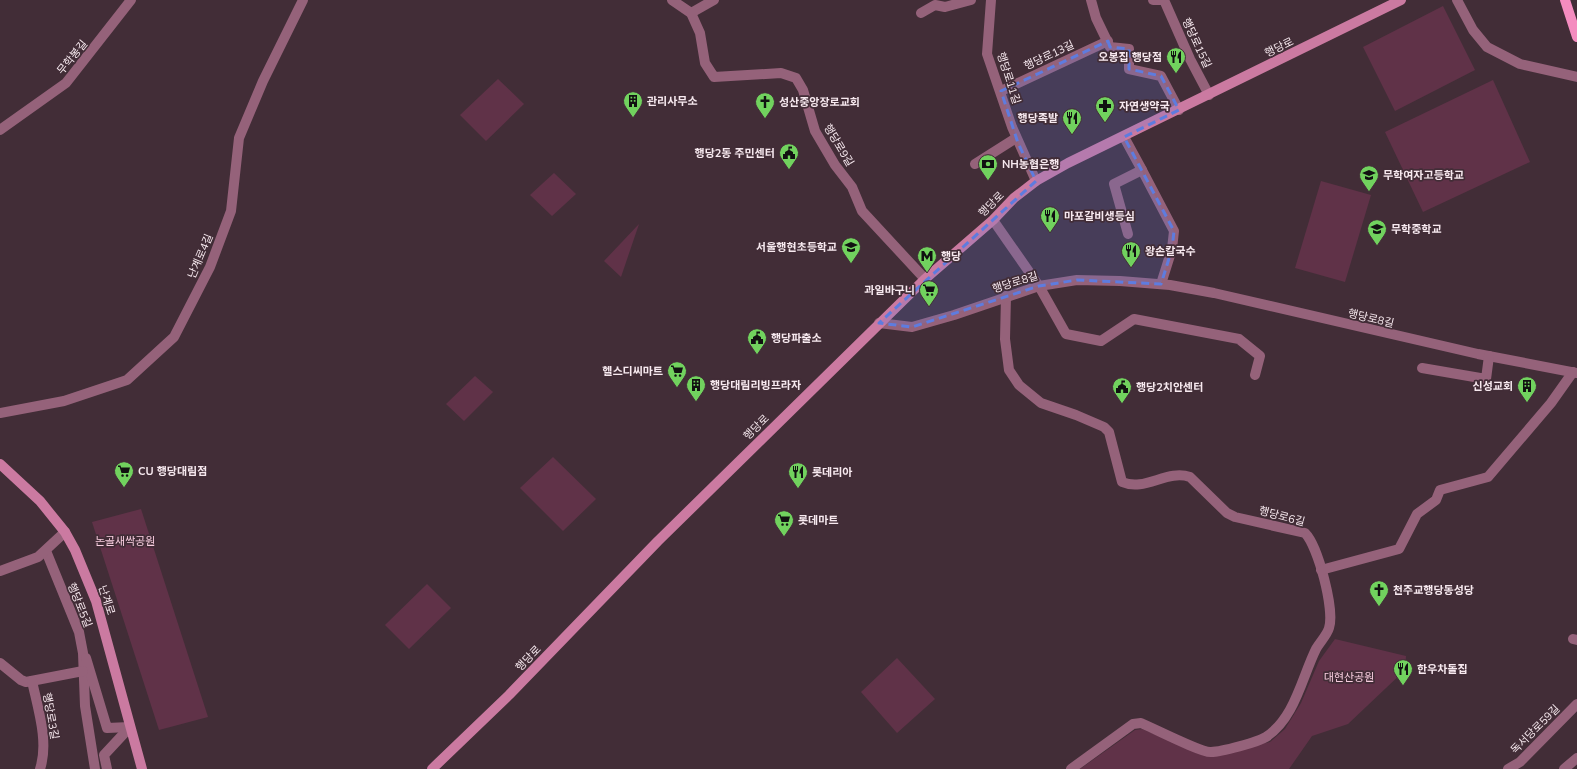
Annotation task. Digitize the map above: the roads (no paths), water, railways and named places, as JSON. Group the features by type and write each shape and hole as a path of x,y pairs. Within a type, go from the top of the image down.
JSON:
{"main road":[{"name":"행당로","path":"432,769 509,695 658,541 879,323 925,279 993,220 1014,198 1036,180 1401,0"},
{"path":"1565,0 1577,38"},
{"name":"난계로","path":"0,464 40,501 65,532 75,550 96,600 142,769"}],"street":[{"name":"무학봉길","path":"0,130 66,83 131,0"},
{"name":"난계로4길","path":"0,413 64,401 127,380 174,337 210,267 231,211 239,138 263,81 303,0"},
{"path":"672,0 691,13 714,0"},
{"path":"921,13 935,5 945,7 971,0"},
{"name":"행당로11길","path":"991,0 987,54 1016,138 1036,180"},
{"path":"1091,0 1096,18 1110,47 1129,49 1129,69 1161,76 1179,110"},
{"path":"1153,0 1164,0"},
{"name":"행당로15길","path":"1164,0 1190,59 1209,95"},
{"path":"1457,0 1473,30 1487,47 1520,64 1577,76"},
{"name":"행당로9길","path":"691,13 700,33 705,63 714,76 781,73 796,78 803,90 815,131 835,165 852,187 862,210 925,279"},
{"name":"행당로13길","path":"1001,91 1108,41"},
{"path":"1124,137 1174,231 1172,249 1161,284"},
{"path":"975,164 1016,138"},
{"path":"1128,234 1114,184 1142,170"},
{"path":"993,220 1039,286 1066,334 1101,341 1134,319 1239,339 1260,356 1255,376"},
{"name":"행당로8길","path":"879,323 912,327 954,315 1039,286 1077,280 1161,284 1214,294 1489,356 1575,373"},
{"name":"행당로6길","path":"1006,296 1005,339 1009,370 1019,385 1041,403 1076,415 1104,427 1108,432 1122,482 1136,486 1182,474 1190,477 1227,513 1235,517 1305,533 1311,539 1328,597 1330,628 1316,649 1305,677 1280,725 1265,738 1211,752 1141,723 1133,724 1071,769"},
{"path":"1422,368 1486,379 1489,356"},
{"path":"1321,570 1399,549 1417,514 1436,500 1440,490 1488,477 1575,373"},
{"path":"0,571 38,557 65,532"},
{"name":"행당로5길","path":"46,551 72,614 83,653 85,706 95,769"},
{"path":"83,653 89,663 107,728 130,727"},
{"name":"행당로3길","path":"0,663 20,680 26,682 32,681 44,741 44,757 40,769"},
{"path":"32,681 83,671"},
{"name":"독서당로59길","path":"1508,769 1520,762 1577,704"},
{"path":"107,769 104,755 130,727"},
{"path":"1564,769 1577,758"}],"place":[{"name":"오봉집 행당점","path":"1176,74"},
{"name":"관리사무소","path":"633,118"},
{"name":"성산중앙장로교회","path":"765,119"},
{"name":"자연생약국","path":"1105,123"},
{"name":"행당족발","path":"1072,135"},
{"name":"행당2동 주민센터","path":"789,170"},
{"name":"NH농협은행","path":"988,181"},
{"name":"무학여자고등학교","path":"1369,192"},
{"name":"마포갈비생등심","path":"1050,233"},
{"name":"무학중학교","path":"1377,246"},
{"name":"서울행현초등학교","path":"851,264"},
{"name":"왕손칼국수","path":"1131,268"},
{"name":"행당","path":"927,273"},
{"name":"과일바구니","path":"929,307"},
{"name":"행당파출소","path":"757,355"},
{"name":"헬스디씨마트","path":"677,388"},
{"name":"행당대림리빙프라자","path":"696,402"},
{"name":"신성교회","path":"1527,403"},
{"name":"행당2치안센터","path":"1122,404"},
{"name":"CU 행당대림점","path":"124,488"},
{"name":"롯데리아","path":"798,489"},
{"name":"롯데마트","path":"784,537"},
{"name":"천주교행당동성당","path":"1379,607"},
{"name":"한우차돌집","path":"1403,686"}],"park label":[{"name":"논골새싹공원","path":"125,541"},
{"name":"대현산공원","path":"1349,677"}]}
